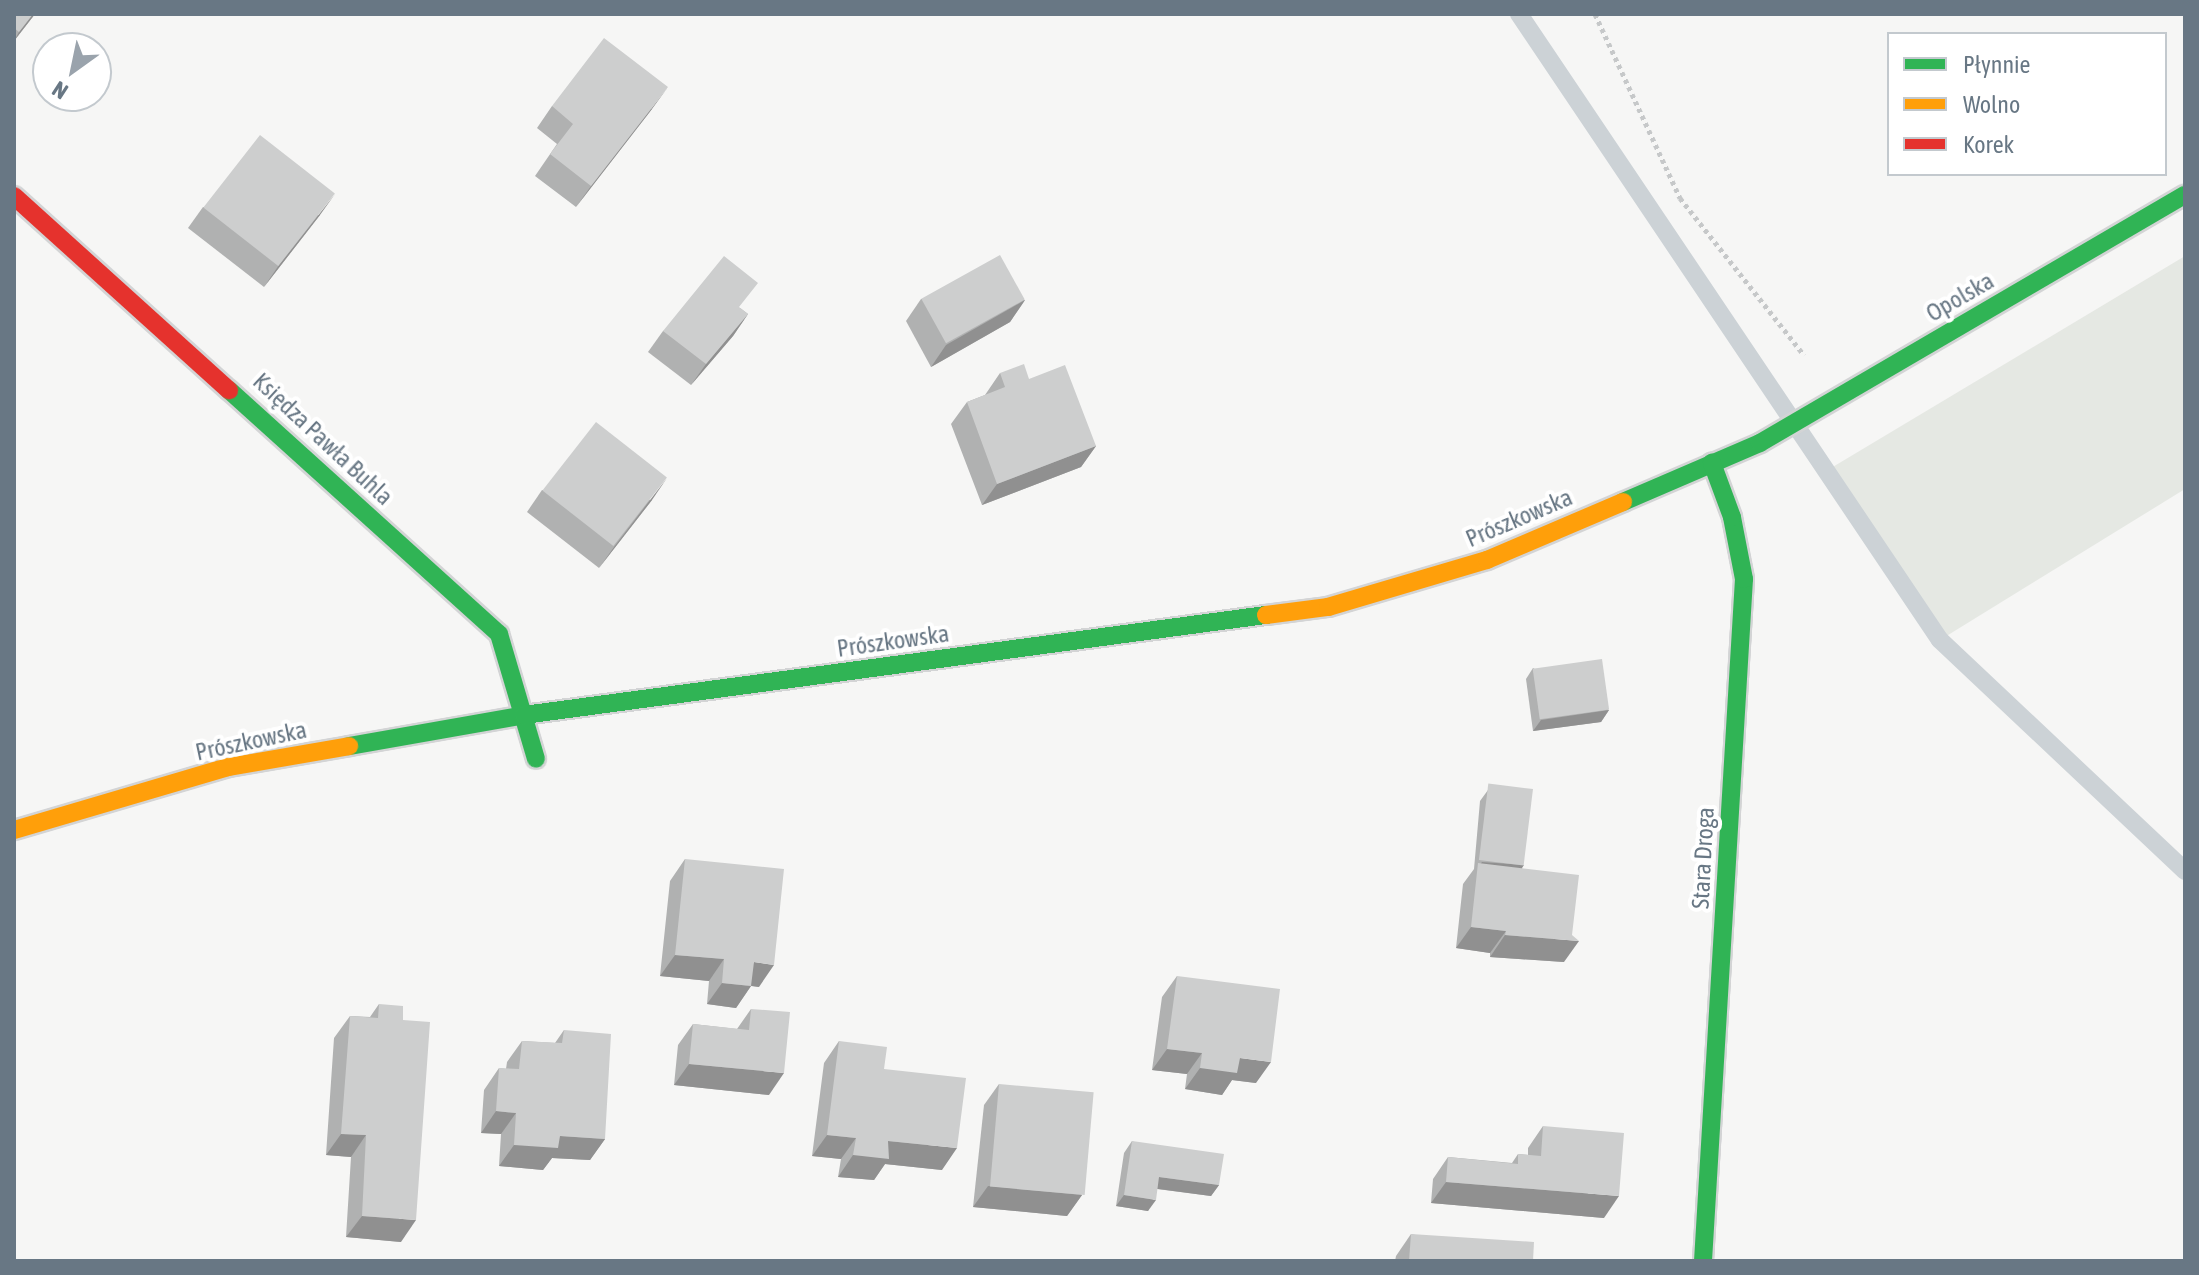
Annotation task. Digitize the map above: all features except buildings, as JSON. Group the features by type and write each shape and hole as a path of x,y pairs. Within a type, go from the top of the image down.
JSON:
{"main road":[{"name":"Opolska","path":"1760,443 2185,195"},
{"name":"Księdza Pawła Buhla","path":"14,196 499,634 536,759"},
{"name":"Prószkowska","path":"14,830 228,767 524,715 1328,607 1487,560 1760,443"},
{"name":"Stara Droga","path":"1703,1261 1744,579 1732,517 1712,463"}],"path":[{"path":"1595,14 1680,198 1829,400"}],"shaded area":[{"path":"2185,256 2185,489 1940,640 1826,471"}],"waterway":[{"path":"1519,14 1940,640 2185,871"}],"traffic: fast":[{"path":"1623,502 1760,443 2185,195"},
{"path":"229,390 499,634 536,759"},
{"path":"1703,1261 1744,579 1732,517 1712,463"},
{"path":"349,746 524,715 1266,615"}],"traffic: slow":[{"path":"1266,615 1328,607 1487,560 1623,502"},
{"path":"14,830 228,767 349,746"}],"traffic: jam":[{"path":"14,196 229,390"}]}
